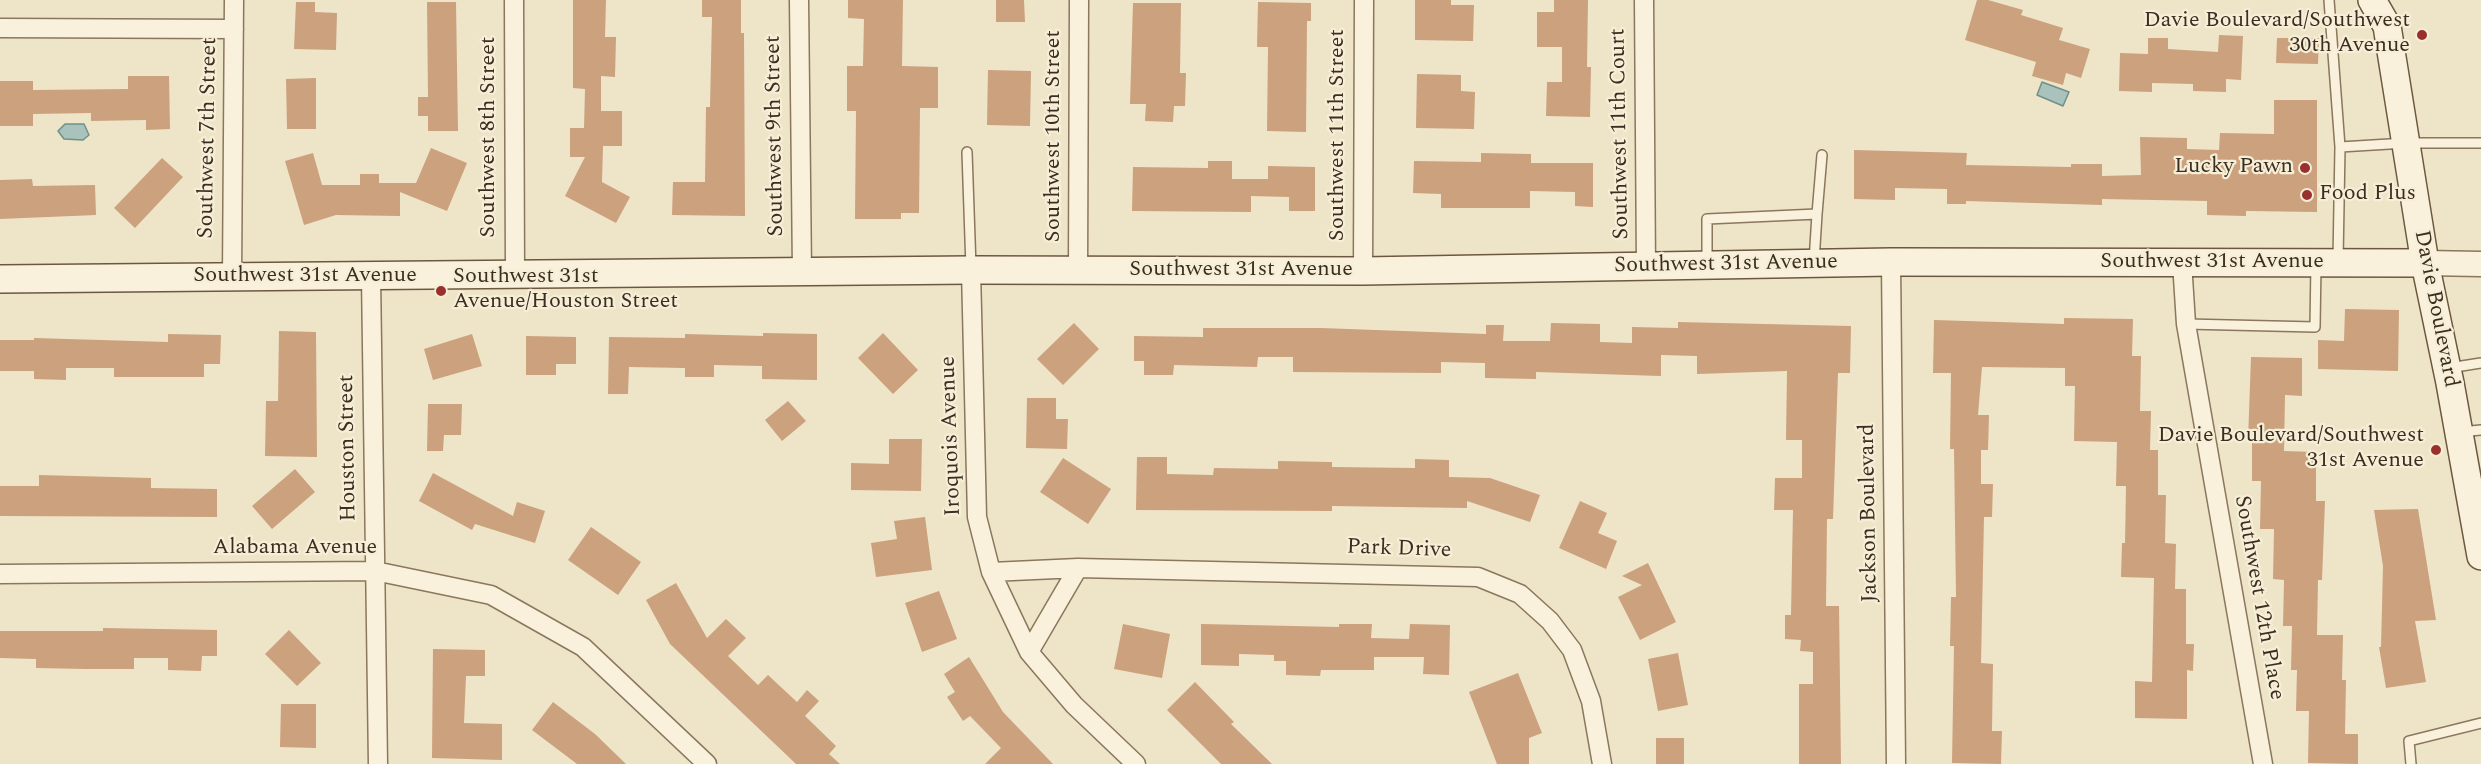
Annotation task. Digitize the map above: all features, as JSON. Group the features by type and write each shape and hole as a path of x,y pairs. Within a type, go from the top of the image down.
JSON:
{"main road":[{"name":"Davie Boulevard","path":"2372,0 2387,26 2425,263 2446,368 2469,431 2481,556"},
{"name":"Davie Boulevard","path":"2387,26 2395,0"},
{"name":"Southwest 31st Avenue","path":"0,279 971,270 1363,271 1892,262 2425,263"}],"street":[{"name":"Southwest 7th Street","path":"232,277 234,0"},
{"name":"Southwest 8th Street","path":"514,0 514,274"},
{"name":"Southwest 9th Street","path":"799,0 802,272"},
{"name":"Southwest 10th Street","path":"1078,271 1079,0"},
{"name":"Southwest 11th Street","path":"1363,271 1364,0"},
{"name":"Southwest 11th Court","path":"1644,0 1646,267"},
{"path":"0,28 234,28"},
{"name":"Jackson Boulevard","path":"1892,262 1896,764"},
{"name":"Southwest 12th Place","path":"2182,262 2186,324 2263,764"},
{"name":"Southwest 31st Avenue","path":"2425,263 2481,264"},
{"name":"Iroquois Avenue","path":"971,270 977,517 991,572 1029,652 1074,705 1136,764"},
{"name":"Houston Street","path":"371,276 378,764"},
{"path":"1029,652 1078,568"},
{"name":"Park Drive","path":"991,572 1078,568 1478,577 1520,594 1550,621 1572,650 1591,701 1602,764"},
{"name":"Alabama Avenue","path":"0,574 375,571 491,596 583,647 707,764"}],"lane":[{"path":"2186,324 2315,327 2327,262 2340,147 2329,0"},
{"path":"2340,147 2481,142"},
{"path":"967,152 971,270"},
{"path":"1814,264 1822,155"},
{"path":"1707,266 1707,219 1817,214"},
{"path":"2446,368 2481,363"},
{"path":"2411,764 2409,741 2481,723"}],"water":[{"path":"2042,82 2069,92 2063,106 2037,95"},
{"path":"65,124 84,124 89,135 83,140 64,139 58,131"}],"building":[{"path":"573,0 606,0 605,37 616,37 615,77 601,76 601,111 622,111 622,146 603,146 602,182 630,197 616,223 565,196 585,157 570,157 570,128 584,128 585,89 573,88"},
{"path":"702,0 741,0 741,33 744,33 745,216 672,215 673,182 705,182 706,107 710,107 712,17 702,17"},
{"path":"848,0 903,0 902,66 938,67 938,108 920,108 919,213 901,213 901,219 855,219 856,111 847,111 847,66 863,66 864,19 848,18"},
{"path":"996,0 1024,0 1025,22 996,22"},
{"path":"1415,0 1451,0 1451,5 1474,5 1473,41 1415,40"},
{"path":"1554,0 1588,0 1587,67 1591,67 1590,117 1546,116 1547,82 1562,82 1562,47 1537,47 1537,12 1554,12"},
{"path":"1977,0 1988,0 2023,10 2021,15 2063,28 2059,40 2090,49 2081,78 2066,73 2063,85 2032,76 2036,62 1965,40"},
{"path":"296,2 315,2 315,12 337,13 336,50 294,49"},
{"path":"427,2 456,2 458,131 428,131 428,116 418,116 418,97 428,97"},
{"path":"1258,2 1311,3 1311,21 1307,21 1306,132 1267,131 1268,47 1257,47"},
{"path":"1133,3 1181,3 1180,73 1186,73 1185,106 1174,106 1173,122 1145,121 1146,104 1130,104"},
{"path":"2219,35 2243,36 2241,80 2226,79 2226,92 2193,91 2193,84 2152,83 2152,92 2119,91 2120,53 2148,54 2148,38 2168,38 2168,49 2218,52"},
{"path":"2277,38 2319,38 2318,64 2276,63"},
{"path":"988,70 1031,71 1030,126 987,125"},
{"path":"1417,74 1461,75 1461,91 1475,92 1474,129 1416,128"},
{"path":"128,76 169,76 170,129 146,130 146,120 91,121 91,113 33,114 33,126 0,126 0,81 33,81 33,90 128,89"},
{"path":"316,78 316,129 287,129 286,79"},
{"path":"2274,100 2317,100 2317,212 2246,211 2246,216 2207,215 2207,201 2102,199 2102,205 1966,201 1966,204 1947,204 1947,189 1895,188 1895,200 1854,199 1854,150 1967,153 1966,165 2071,167 2071,164 2102,164 2102,176 2141,175 2140,137 2187,138 2187,149 2219,150 2220,133 2274,134"},
{"path":"431,148 467,163 447,211 400,192 400,216 336,215 304,225 285,161 313,153 322,185 360,185 360,174 379,174 379,183 416,183"},
{"path":"1481,153 1531,154 1531,163 1593,163 1593,207 1575,206 1575,192 1530,191 1530,208 1441,208 1441,194 1413,193 1414,161 1481,162"},
{"path":"162,158 183,177 135,228 114,208"},
{"path":"1208,161 1232,161 1232,179 1268,179 1268,166 1315,167 1315,211 1289,211 1289,197 1251,196 1251,212 1132,211 1133,167 1208,168"},
{"path":"32,179 33,186 95,185 96,215 0,219 0,180"},
{"path":"2345,309 2399,310 2398,371 2318,369 2318,340 2344,341"},
{"path":"2064,318 2133,319 2132,356 2141,356 2140,411 2151,411 2150,450 2158,450 2158,495 2166,495 2165,543 2176,544 2175,589 2186,589 2186,644 2194,644 2193,671 2187,670 2187,719 2135,718 2135,681 2152,682 2154,578 2121,577 2122,543 2125,543 2126,486 2116,486 2117,442 2074,441 2075,386 2065,386 2065,368 1982,367 1978,415 1989,415 1988,450 1981,450 1981,484 1993,484 1992,517 1984,517 1981,663 1993,664 1992,731 2002,731 2001,764 1952,763 1954,646 1950,646 1951,597 1956,597 1954,449 1950,449 1951,373 1933,373 1934,320 2064,324"},
{"path":"1678,322 1851,326 1850,373 1838,373 1833,519 1827,519 1826,606 1839,606 1841,764 1799,764 1799,684 1813,684 1813,652 1800,651 1801,640 1785,639 1785,615 1791,615 1793,510 1774,510 1775,478 1802,478 1802,440 1786,440 1787,371 1697,374 1697,356 1661,355 1661,376 1536,372 1536,379 1485,378 1485,363 1441,362 1441,373 1293,372 1293,357 1258,357 1257,367 1174,365 1173,375 1144,375 1144,361 1134,361 1134,336 1203,337 1203,328 1321,328 1486,334 1486,325 1504,325 1503,341 1550,341 1551,323 1600,324 1600,342 1632,343 1632,327 1678,328"},
{"path":"1074,323 1099,349 1063,385 1037,359"},
{"path":"279,331 316,332 317,457 265,456 266,401 278,401"},
{"path":"763,333 817,334 817,380 762,379 762,366 714,365 714,377 685,377 685,368 629,367 628,394 608,394 609,337 685,338 685,334 763,336"},
{"path":"883,333 918,370 893,394 858,358"},
{"path":"168,334 221,335 220,364 204,364 204,377 114,377 114,368 66,368 66,380 34,379 34,371 0,371 0,340 34,340 34,338 168,342"},
{"path":"472,334 482,366 433,380 424,349"},
{"path":"526,336 576,337 576,364 556,364 556,375 526,375"},
{"path":"2251,357 2302,358 2302,396 2285,395 2284,451 2316,452 2316,501 2325,501 2322,580 2318,580 2317,635 2343,635 2342,680 2346,680 2345,734 2358,734 2358,764 2308,763 2309,711 2296,711 2297,670 2291,670 2292,626 2283,626 2284,580 2273,579 2274,529 2260,529 2261,481 2252,481 2252,441 2248,441"},
{"path":"1027,398 1056,398 1056,419 1068,419 1067,449 1026,448"},
{"path":"788,401 806,421 782,441 765,420"},
{"path":"428,404 462,404 461,435 444,435 443,451 427,451"},
{"path":"889,439 922,439 921,491 851,490 851,463 889,464"},
{"path":"1137,457 1167,457 1167,474 1213,475 1214,468 1278,469 1278,461 1332,462 1332,467 1415,468 1415,459 1449,460 1449,477 1490,478 1540,495 1530,522 1467,501 1467,508 1332,506 1332,511 1136,510"},
{"path":"1063,458 1111,489 1088,524 1040,492"},
{"path":"295,469 315,492 272,529 252,506"},
{"path":"433,473 513,516 517,502 545,511 535,543 475,524 472,530 419,501"},
{"path":"39,475 151,478 151,488 217,489 217,517 0,516 0,486 39,486"},
{"path":"1580,501 1607,513 1598,533 1617,541 1606,569 1559,548"},
{"path":"2418,509 2436,620 2415,621 2426,682 2386,688 2379,647 2381,647 2383,566 2374,510"},
{"path":"925,517 932,570 876,577 871,543 897,539 894,521"},
{"path":"591,527 641,562 618,595 568,560"},
{"path":"1648,563 1676,622 1640,640 1618,597 1642,585 1622,576"},
{"path":"676,583 707,638 726,619 746,638 728,656 758,685 768,675 797,702 807,690 819,701 805,716 836,746 829,754 840,764 796,764 670,644 646,600"},
{"path":"939,591 957,639 922,652 905,603"},
{"path":"1123,624 1170,634 1162,678 1114,669"},
{"path":"1201,624 1339,627 1339,624 1372,624 1371,638 1409,639 1410,624 1450,625 1449,675 1423,674 1424,657 1374,657 1374,670 1321,670 1320,676 1286,675 1286,661 1274,661 1274,655 1239,654 1239,666 1201,665"},
{"path":"103,628 217,630 217,656 202,656 201,671 168,670 168,658 134,658 134,669 86,669 36,668 36,659 0,658 0,631 103,631"},
{"path":"289,630 321,663 297,686 265,654"},
{"path":"433,649 485,650 485,676 466,676 464,723 502,724 502,760 432,758"},
{"path":"1678,653 1688,705 1658,711 1648,659"},
{"path":"969,657 1003,712 1053,764 985,764 1001,748 970,716 963,721 947,697 955,692 944,674"},
{"path":"1518,673 1542,733 1529,738 1529,764 1497,764 1469,692"},
{"path":"1195,682 1234,722 1231,724 1272,764 1221,764 1167,710"},
{"path":"553,702 595,734 626,764 577,764 532,730"},
{"path":"281,704 316,704 316,748 280,747"},
{"path":"1656,738 1684,738 1684,764 1656,764"}],"place":[{"name":"Davie Boulevard/Southwest 30th Avenue","path":"2422,35"},
{"name":"Lucky Pawn","path":"2305,168"},
{"name":"Food Plus","path":"2307,195"},
{"name":"Southwest 31st Avenue/Houston Street","path":"441,291"},
{"name":"Davie Boulevard/Southwest 31st Avenue","path":"2436,450"}]}
